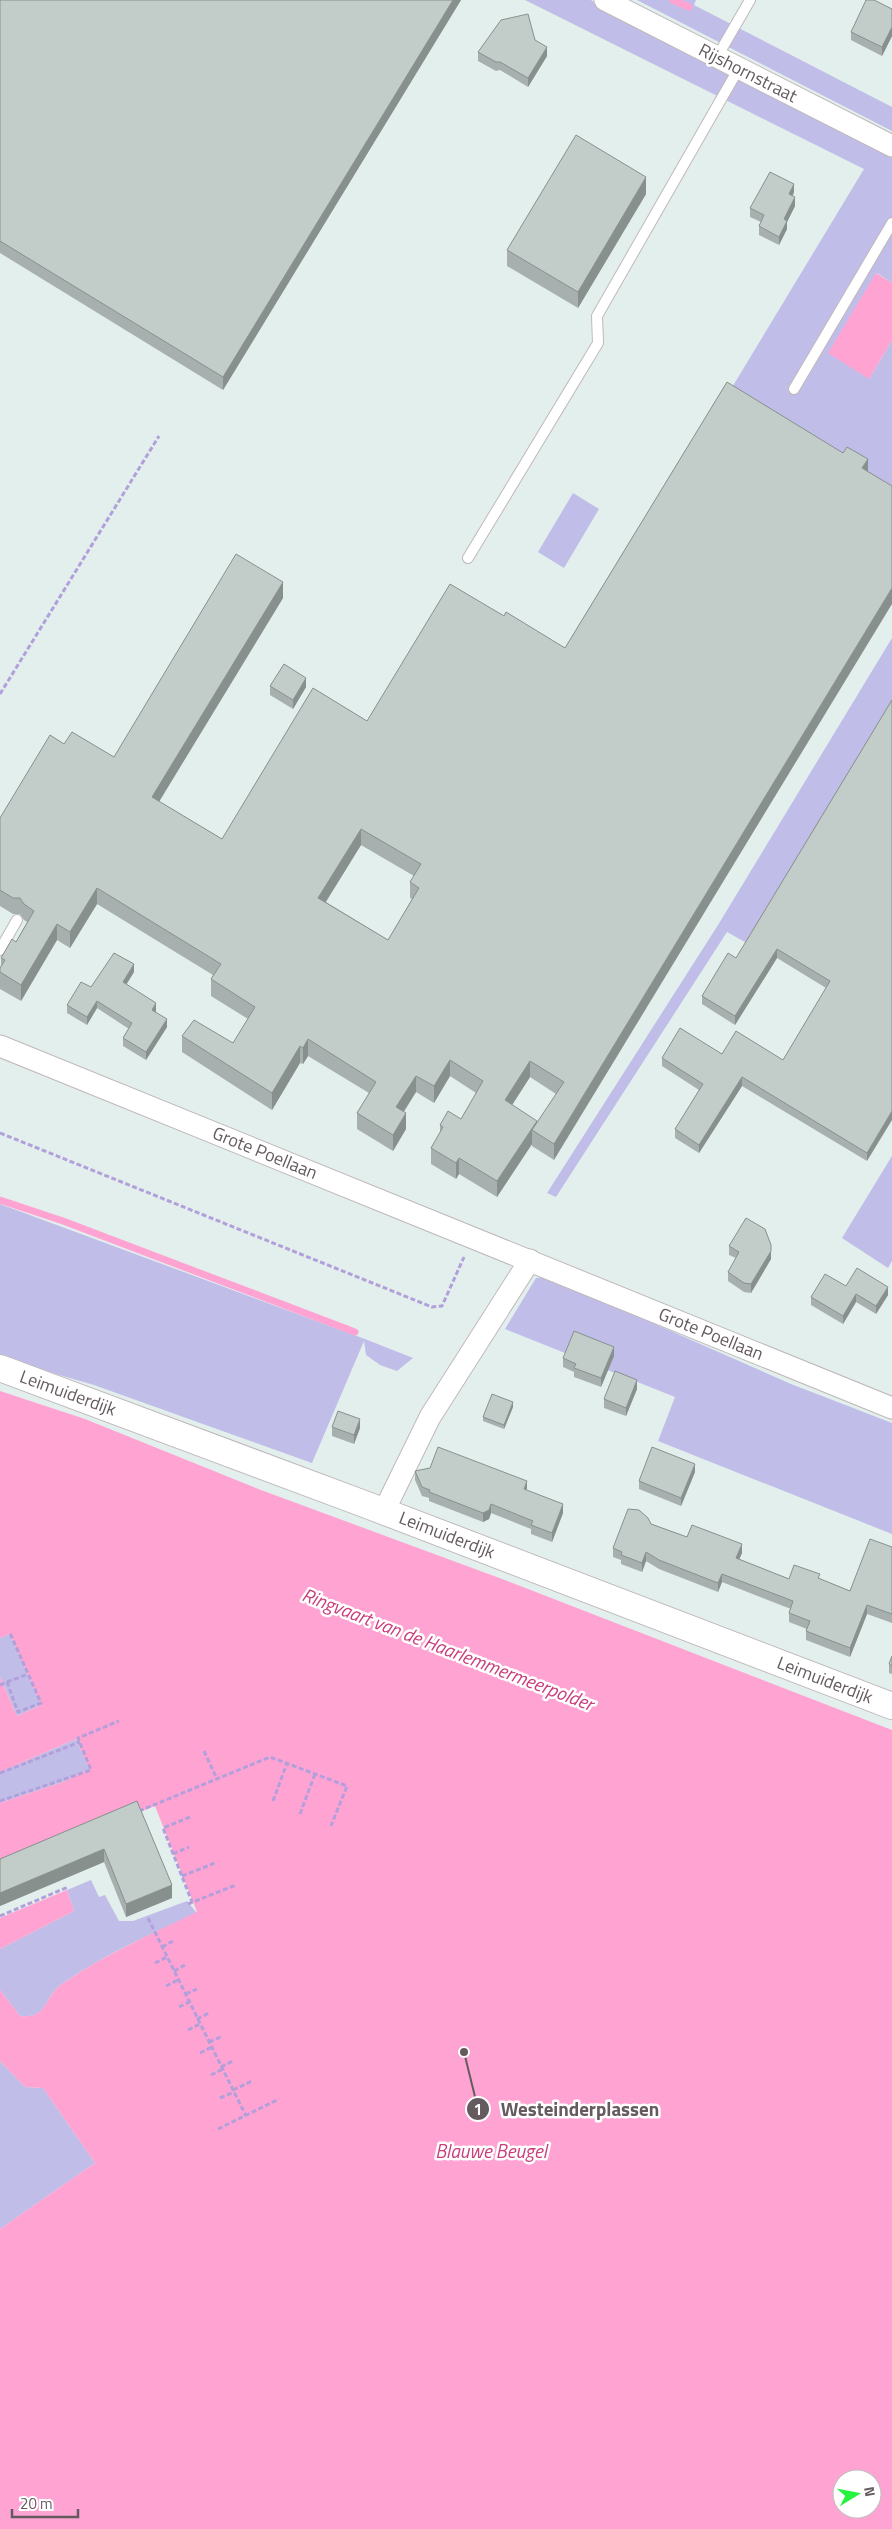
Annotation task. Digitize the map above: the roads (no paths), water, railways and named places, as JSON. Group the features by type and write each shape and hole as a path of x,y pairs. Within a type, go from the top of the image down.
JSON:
{"street":[{"name":"Rijshornstraat","path":"605,0 892,146"},
{"name":"Grote Poellaan","path":"0,1046 473,1236 892,1408"},
{"path":"384,1511 430,1417 530,1260"},
{"name":"Leimuiderdijk","path":"0,1368 384,1511 892,1706"}],"lane":[{"path":"718,57 750,0"},
{"path":"468,558 598,343 597,316 739,68"},
{"path":"794,389 892,223"},
{"path":"0,950 17,920"}],"water":[{"path":"876,273 892,283 892,340 869,379 828,353"},
{"name":"Blauwe Beugel","path":"0,1391 85,1419 261,1490 502,1579 892,1730 892,2529 0,2529 0,2229 95,2163 43,2088 25,2087 0,2061 0,1990 20,2016 36,2014 45,2006 56,1989 78,1973 128,1945 197,1912 155,1806 0,1867 0,1803 63,1782 89,1769 76,1739 0,1772 0,1677 17,1716 41,1705 10,1634 0,1638"},
{"path":"67,1890 74,1911 0,1949 0,1918"}],"waterway":[{"path":"673,0 689,7"},
{"path":"0,1200 63,1221 355,1332"}],"place":[{"name":"Westeinderplassen","path":"464,2052"}],"water label":[{"name":"Ringvaart van de Haarlemmermeerpolder","path":"448,1649"}]}
